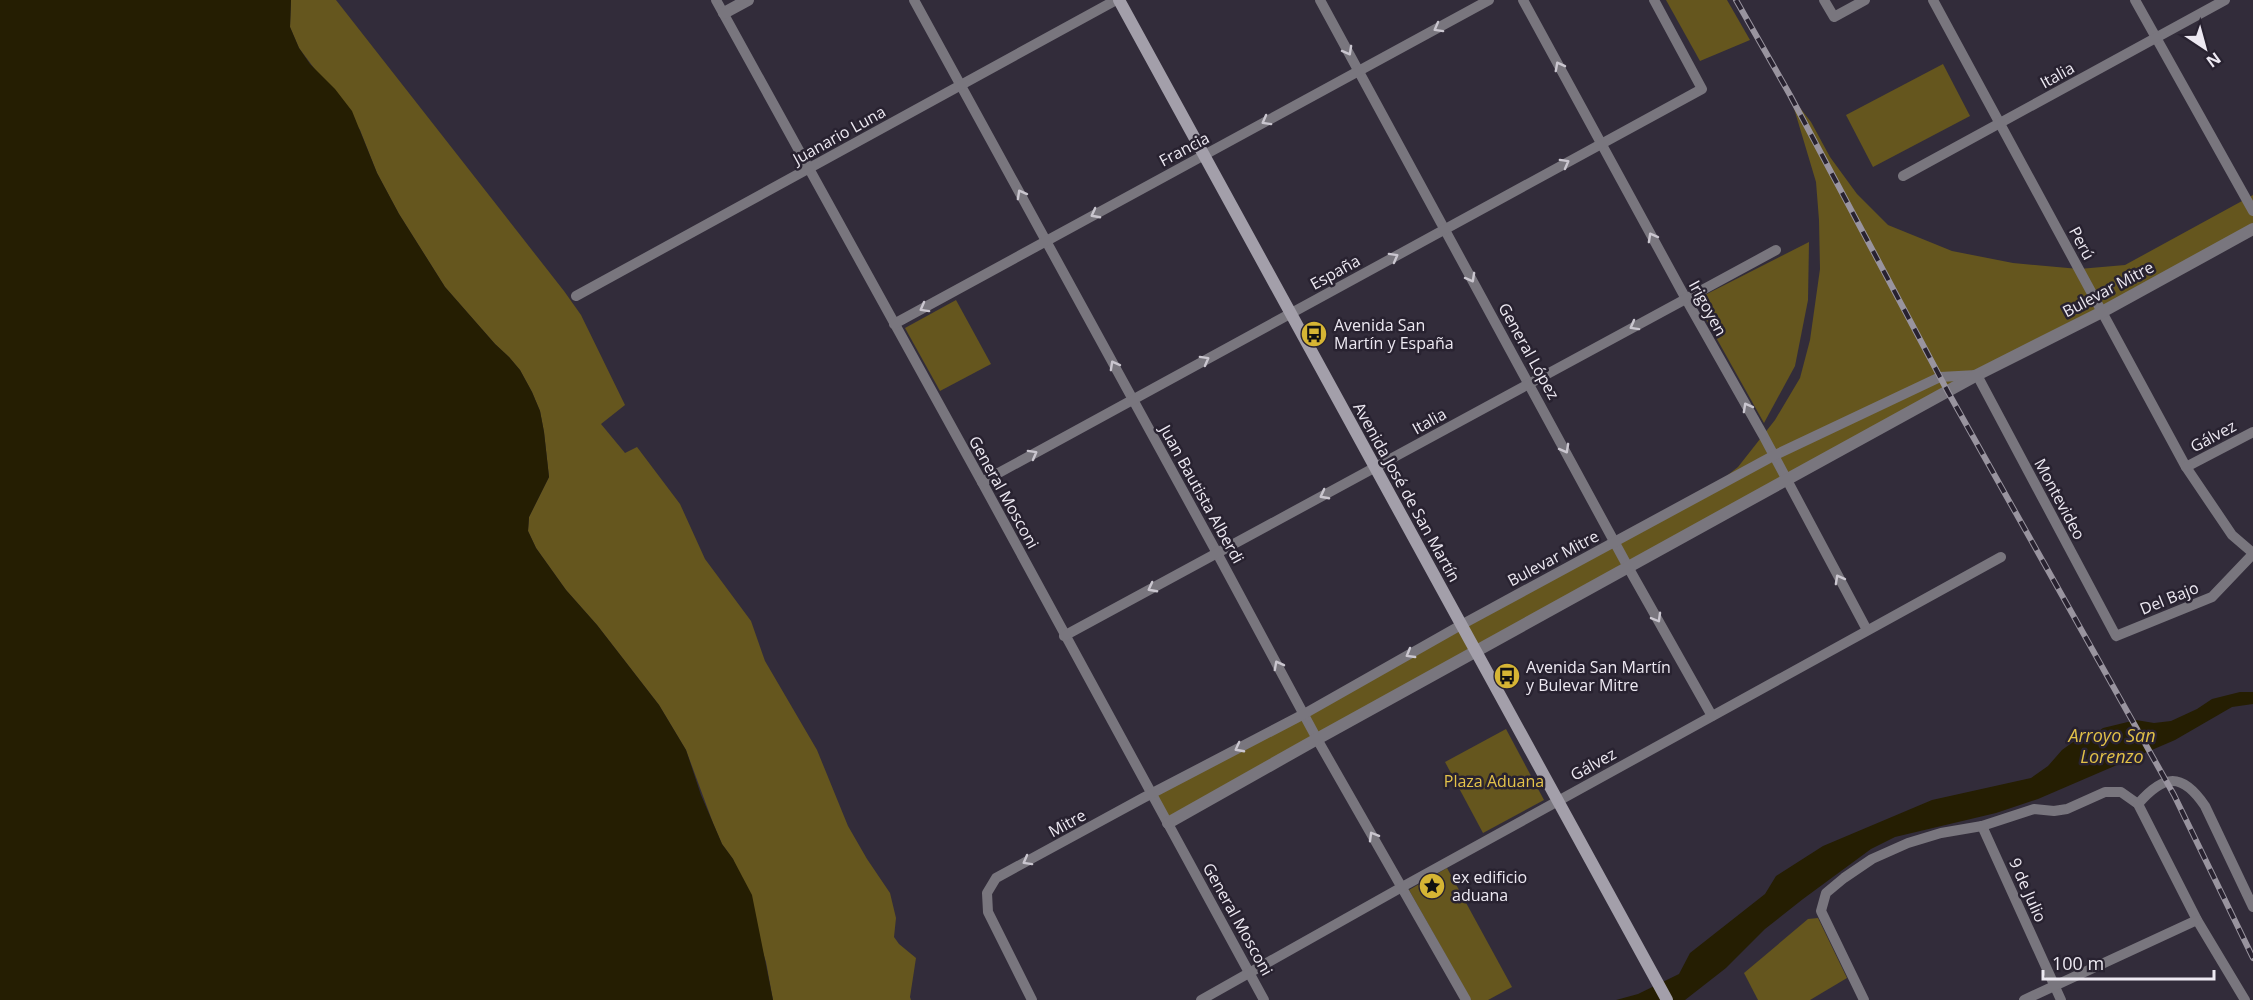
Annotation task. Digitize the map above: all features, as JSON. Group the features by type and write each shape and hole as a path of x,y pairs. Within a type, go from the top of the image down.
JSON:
{"main road":[{"name":"Avenida José de San Martín","path":"1117,0 1667,1000"}],"street":[{"name":"General Mosconi","path":"716,0 1264,1000"},
{"path":"723,13 748,0"},
{"name":"Juan Bautista Alberdi","path":"914,0 1317,739 1466,1000"},
{"name":"Juanario Luna","path":"576,296 1117,0"},
{"name":"General López","path":"1320,0 1628,567 1712,716"},
{"name":"Francia","path":"894,324 1489,0"},
{"name":"Irigoyen","path":"1523,0 1867,630"},
{"name":"España","path":"982,482 1702,89 1654,0"},
{"path":"1824,0 1834,17 1864,0"},
{"name":"Perú","path":"1933,0 2186,467 2232,536 2253,554"},
{"path":"2135,0 2250,197 2253,211"},
{"name":"Italia","path":"1904,176 2225,0"},
{"name":"Bulevar Mitre","path":"1168,823 1977,375 2102,312 2253,229"},
{"name":"Italia","path":"1064,636 1776,250"},
{"name":"Bulevar Mitre","path":"1153,794 1304,714 1461,625 1773,456 1940,377 1977,375"},
{"name":"Montevideo","path":"1977,375 2116,636"},
{"name":"Gálvez","path":"2186,467 2253,432"},
{"name":"Del Bajo","path":"2116,636 2212,597 2253,554"},
{"name":"Gálvez","path":"1201,1000 2001,556"},
{"path":"2138,804 2157,785 2172,779 2184,783 2196,793 2205,806 2253,907"},
{"path":"1864,1000 1821,911 1826,893 1872,859 1919,840 1941,833 1982,826 2034,809 2054,811 2067,809 2105,792 2121,792 2138,804 2197,920 2245,1000"},
{"name":"Mitre","path":"1032,1000 988,912 987,893 996,878 1153,794"},
{"name":"9 de Julio","path":"1982,826 2061,1000"},
{"path":"2024,1000 2197,920"}],"green space":[{"path":"291,0 336,0 581,315 625,405 601,424 625,453 637,447 680,504 705,559 751,621 765,661 817,750 848,826 890,893 896,918 894,937 916,958 911,1000 773,1000 766,962 733,859 722,844 686,750 659,705 597,625 566,590 536,548 528,531 529,517 549,477 540,411 532,392 520,370 445,287 399,214 377,173 360,130 299,48 290,27"},
{"path":"1666,0 1727,0 1750,40 1700,61"},
{"path":"1943,64 1970,116 1873,167 1846,115"},
{"path":"1790,95 1811,122 1830,157 1857,194 1888,225 1952,251 2013,263 2079,269 2125,265 2253,195 2253,229 1168,823 1153,794 1709,490 1738,467 1775,420 1800,378 1810,340 1820,269 1816,182"},
{"path":"1809,242 1808,300 1795,366 1764,423 1695,300"},
{"path":"956,300 991,364 940,391 905,328"},
{"name":"Plaza Aduana","path":"1506,729 1544,800 1483,833 1445,762"},
{"path":"1447,868 1512,987 1488,1000 1471,1000 1409,890"},
{"path":"1818,918 1847,978 1810,1000 1758,1000 1744,973 1808,919"}],"water":[{"path":"0,0 291,0 290,27 299,48 310,64 335,89 352,111 377,173 399,214 445,287 520,370 532,392 540,411 549,477 529,517 528,531 536,548 566,590 597,625 659,705 686,750 701,795 722,844 733,859 752,895 773,1000 0,1000"},
{"name":"Arroyo San Lorenzo","path":"2240,692 2253,692 2253,704 2232,707 2175,740 2038,799 1996,813 1895,837 1871,849 1765,929 1726,968 1685,1000 1616,1000 1638,994 1679,974 1690,953 1765,894 1776,876 1823,846 1932,800 2031,778 2048,766 2062,750 2073,742 2090,738 2103,728 2136,720 2154,723 2171,721 2212,699"}],"railway":[{"path":"1736,0 1790,95 1948,392 2174,795 2253,958"}],"place":[{"name":"Avenida San Martín y España","path":"1314,334"},
{"name":"Avenida San Martín y Bulevar Mitre","path":"1507,676"},
{"name":"ex edificio aduana","path":"1432,886"}]}
